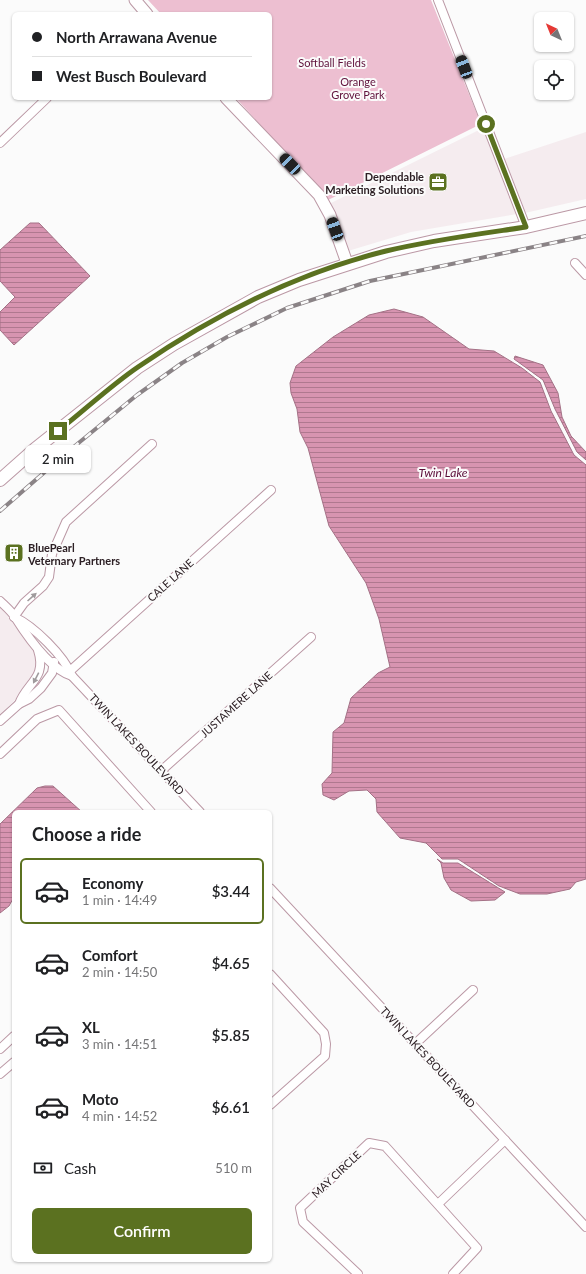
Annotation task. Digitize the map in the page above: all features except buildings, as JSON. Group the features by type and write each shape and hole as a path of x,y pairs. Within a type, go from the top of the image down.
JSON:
{"main road":[{"path":"0,480 35,449 137,368 174,344 258,297 299,280 347,263 386,252 434,241 526,227 586,213"}],"street":[{"path":"438,0 526,227"},
{"path":"0,143 44,100"},
{"path":"228,100 319,195 330,215 347,263"},
{"path":"576,263 586,275"},
{"path":"14,617 24,603 43,586 49,577 52,554 66,522 152,444"},
{"name":"CALE LANE","path":"71,673 271,490"},
{"name":"TWIN LAKES BOULEVARD","path":"0,601 25,633 54,665 62,672 71,673"},
{"name":"TWIN LAKES BOULEVARD","path":"14,617 31,627 54,651 71,673 198,810"},
{"name":"JUSTAMERE LANE","path":"162,770 311,637"},
{"path":"18,704 22,696 35,682 39,672 41,660 38,647"},
{"path":"0,721 18,704 29,699 41,688 52,673 54,665 54,651"},
{"path":"0,754 37,719 58,710 149,810"},
{"name":"TWIN LAKES BOULEVARD","path":"272,890 586,1227"},
{"path":"272,976 324,1033 326,1044 325,1056 272,1103"},
{"path":"415,1044 473,990"},
{"path":"0,1049 12,1038"},
{"path":"0,1074 12,1064"},
{"path":"438,1204 505,1140"},
{"name":"MAY CIRCLE","path":"358,1274 303,1222 300,1208 369,1143 385,1146 477,1248 453,1274"}],"shaded area":[{"path":"483,128 517,214 411,232 348,251 329,204"},
{"path":"586,132 586,199 525,213 504,159"},
{"path":"0,607 34,649 37,665 34,674 15,700 0,714"}],"green space":[{"name":"Orange Grove Park","path":"148,0 431,0 481,124 328,200 238,100 272,100 272,12 159,12"}],"water":[{"path":"30,223 39,223 90,276 14,345 0,330 0,312 15,297 0,281 0,250"},
{"name":"Twin Lake","path":"394,309 423,317 469,349 494,351 522,368 540,382 551,411 574,455 586,465 586,879 576,882 570,889 547,894 520,894 499,886 458,859 442,859 426,843 400,838 377,812 376,799 367,790 349,791 334,800 323,795 322,784 332,773 333,732 344,723 351,698 378,673 390,667 379,619 366,583 329,526 308,448 300,432 297,409 291,393 290,383 296,366 333,337 369,315"},
{"path":"515,356 543,365 558,393 562,417 571,436 586,452 586,460 577,452 555,409 543,380 514,359"},
{"path":"53,786 80,810 14,810 37,788"},
{"path":"12,812 12,901 9,906 0,913 0,824"},
{"path":"437,859 443,863 458,863 505,892 495,900 471,901 451,890 444,878 441,863"}],"railway":[{"path":"0,511 70,450 137,395 182,363 227,337 287,308 370,281 586,236"}],"place":[{"name":"Dependable Marketing Solutions","path":"438,182"},
{"name":"BluePearl Veternary Partners","path":"14,553"}],"route":[{"path":"58,431 137,368 174,344 258,297 299,280 347,263 386,252 434,241 526,227 486,124"}],"park label":[{"name":"Softball Fields","path":"332,62"}]}
